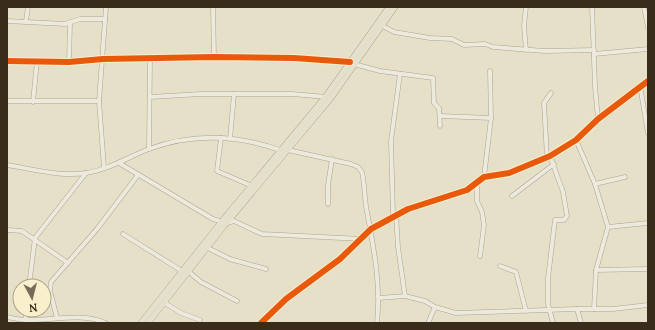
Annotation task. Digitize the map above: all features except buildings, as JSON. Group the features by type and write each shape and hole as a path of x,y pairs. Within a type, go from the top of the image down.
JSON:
{"main road":[{"path":"141,323 182,271 288,150 328,97 389,7"},
{"path":"352,63 395,7"},
{"path":"148,323 208,248 224,222 280,150 328,97"}],"street":[{"path":"26,21 28,7"},
{"path":"104,168 99,101 106,7"},
{"path":"213,7 214,57"},
{"path":"526,7 524,26 526,50"},
{"path":"592,7 595,86 598,119"},
{"path":"644,7 648,27"},
{"path":"7,21 70,23 80,19 105,19"},
{"path":"69,62 70,23"},
{"path":"381,25 394,32 430,38 452,39 464,45 485,44 494,47 526,50 594,52 648,49"},
{"path":"7,61 69,62 103,59 214,57 294,58 352,63 380,71 433,78 434,103 439,108 440,126"},
{"path":"149,149 150,59"},
{"path":"33,102 37,61"},
{"path":"484,177 491,118 490,71"},
{"path":"400,74 391,141 395,215 405,296"},
{"path":"261,323 286,299 340,259 372,229 395,215 467,190 484,177 509,173 548,156 576,140 598,119 648,81"},
{"path":"640,86 648,133"},
{"path":"551,93 544,103 548,156 554,164 563,192 567,216 564,220 555,220 554,223 548,278 549,310 553,323"},
{"path":"150,97 201,94 328,97"},
{"path":"230,139 234,94"},
{"path":"7,101 99,101"},
{"path":"440,116 491,118"},
{"path":"7,165 56,173 86,174 119,163 149,149 195,138 221,138 256,142 280,150"},
{"path":"221,138 217,171 252,186"},
{"path":"576,140 595,184 608,227 596,270 594,309"},
{"path":"288,150 351,164 358,167 362,172 367,211 372,229 379,298 377,323"},
{"path":"328,204 328,185 332,159"},
{"path":"119,163 213,219 224,222 234,221 262,234 362,239"},
{"path":"512,196 554,164"},
{"path":"30,278 35,238 86,174"},
{"path":"57,318 50,286 52,282 97,229 138,175"},
{"path":"595,184 624,177"},
{"path":"477,183 477,201 482,212 484,225 480,256"},
{"path":"608,227 648,223"},
{"path":"7,230 22,231 35,238 68,263"},
{"path":"123,234 182,271"},
{"path":"208,248 230,259 266,269"},
{"path":"500,266 516,272 526,311"},
{"path":"596,270 648,269"},
{"path":"189,272 201,282 237,301"},
{"path":"379,298 405,296 425,301 435,307 456,312 484,310 526,311 594,309 648,306"},
{"path":"165,303 181,313 200,320"},
{"path":"428,323 435,307"},
{"path":"577,309 582,323"},
{"path":"7,317 25,320 82,317 106,323"}],"cycle path":[{"path":"7,61 69,62 103,59 214,57 294,58 350,62"},
{"path":"261,323 286,299 340,259 371,229 408,209 467,190 484,177 509,173 550,156 576,140 598,119 648,81"}]}
